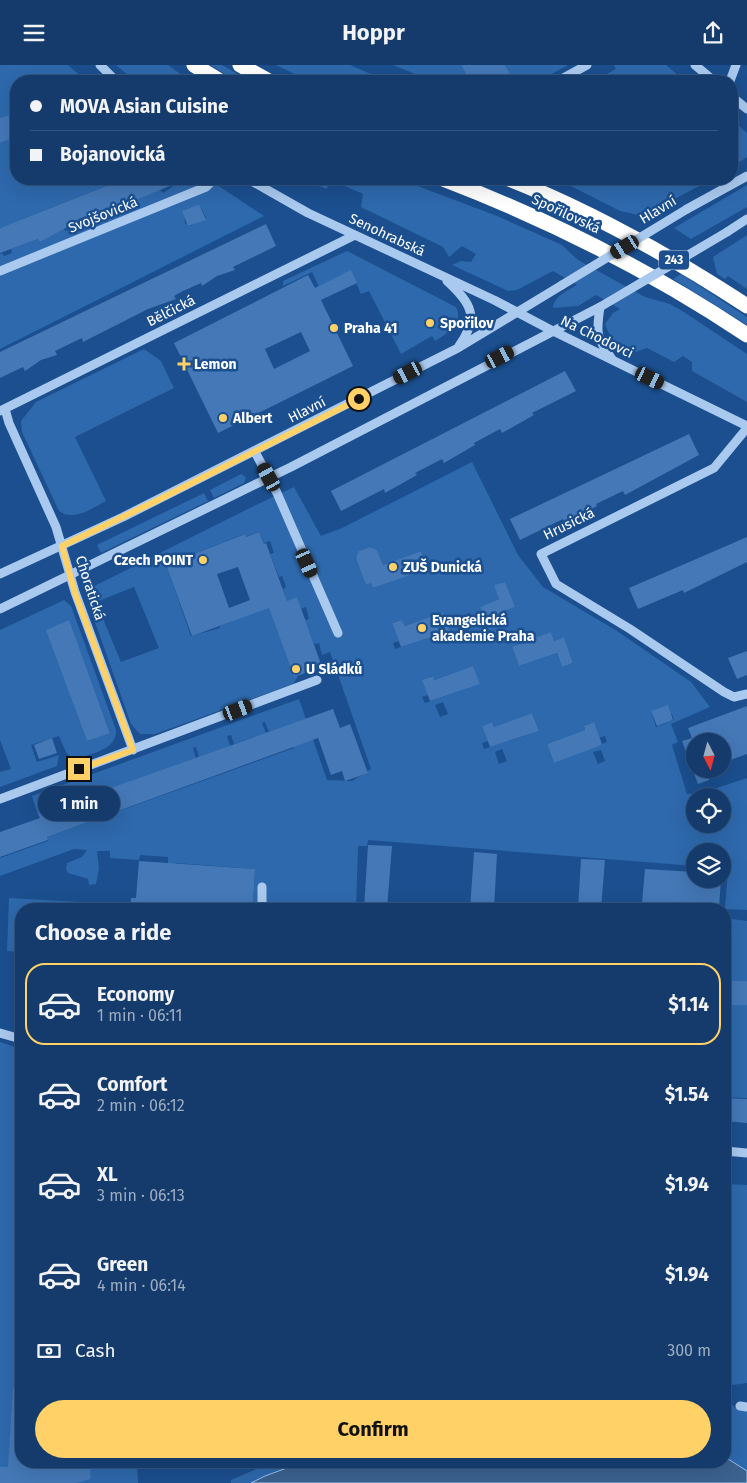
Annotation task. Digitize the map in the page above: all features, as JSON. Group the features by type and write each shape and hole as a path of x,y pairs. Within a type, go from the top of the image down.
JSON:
{"highway":[{"path":"194,65 210,75"},
{"path":"240,65 258,75"},
{"name":"Spořilovská","path":"457,185 588,241 636,267 747,335"},
{"name":"Spořilovská","path":"523,185 598,218 688,268 747,306"}],"street":[{"path":"100,65 110,75"},
{"path":"569,75 587,65"},
{"path":"695,65 707,75"},
{"name":"Svojšovická","path":"0,271 208,185"},
{"name":"Senohrabská","path":"259,185 308,213 494,299 516,313"},
{"name":"Hlavní","path":"0,574 255,452 458,348 687,209 731,185"},
{"path":"0,609 71,576 269,477 551,330 600,307 747,219"},
{"name":"Bělčická","path":"3,410 354,235"},
{"path":"441,276 464,297 472,315 468,331 458,348"},
{"path":"600,307 597,325 599,341 614,361"},
{"name":"Na Chodovci","path":"516,313 747,427"},
{"name":"Choratická","path":"3,410 56,527 71,576 133,750"},
{"name":"Hrusická","path":"747,427 714,468 541,554 556,584 630,629 724,692 734,697 747,694"},
{"path":"255,452 269,477 338,633"},
{"path":"0,799 316,680"},
{"path":"262,887 262,903"},
{"path":"0,1033 15,1037"},
{"path":"731,1152 747,1153"}],"shaded area":[{"path":"0,65 68,65 79,75 10,75 10,115 0,118"},
{"path":"116,65 168,65 182,75 128,75"},
{"path":"210,65 222,65 240,75 226,75"},
{"path":"276,65 350,65 373,75 297,75"},
{"path":"393,65 461,65 467,75 417,75"},
{"path":"505,65 568,65 550,75 507,75 510,73"},
{"path":"614,65 666,65 678,75 605,75 616,69"},
{"path":"738,125 747,133 747,157 738,163"},
{"path":"8,140 10,144 10,185 109,185 0,228 0,143"},
{"path":"175,185 217,185 264,216 0,349 0,254 2,253 4,256 12,253 11,249 38,239 40,242 47,238 46,236 64,228 65,231 73,229 73,224 99,214 102,217 134,204 133,200 160,190 163,193","holes":["199,204 206,218 190,226 185,223 184,210"]},
{"path":"317,185 330,185 326,189"},
{"path":"342,185 415,185 497,216 562,245 578,260 645,297 670,304 747,354 747,402 692,371 692,362 683,356 674,362 647,348 636,352 612,341 605,324 613,313 620,309 596,295 578,306 553,308 558,297 577,285 553,271 517,290 508,291 452,265 461,261 471,262 476,254 462,246 449,257 443,247 361,207 363,194"},
{"path":"569,185 701,185 643,216 620,211"},
{"path":"747,185 747,207 691,239 674,228"},
{"path":"747,235 747,289 728,276 725,279 717,274 713,257"},
{"path":"347,251 456,307 458,318 456,323 445,335 435,341 432,336 401,354 369,291 361,294 351,271 325,283 324,298 312,272 283,286 283,281"},
{"path":"681,274 747,317 747,325 673,279"},
{"path":"144,349 161,361 174,388 75,437 106,501 77,515 65,514 59,511 22,432 21,421 36,402"},
{"path":"472,462 518,555 543,587 617,631 691,682 710,707 671,724 678,742 672,745 686,791 686,833 731,833 731,788 717,788 747,778 747,910 731,909 731,903 725,903 727,888 731,888 731,843 686,843 686,865 368,840 367,846 358,846 356,903 253,903 255,869 176,863 175,869 168,869 168,857 140,855 139,860 110,858 110,851 97,851 99,869 96,884 89,885 88,879 68,873 66,869 67,863 82,857 87,850 74,849 0,876 0,858 48,841 47,837 294,748 286,726 269,732 265,722 262,723 266,733 234,744 231,735 227,736 230,746 199,757 196,747 193,748 196,758 94,795 90,785 87,787 90,796 59,807 55,798 52,799 55,809 38,815 32,796 299,699 327,780 352,781 371,769 330,652 322,655 319,643 314,644 305,620 309,619 306,607 301,609 297,597 287,601 283,589 286,587 282,576 279,577 270,554 274,553 270,541 264,543 259,532 245,537 244,534 166,565 191,636 220,628 220,626 269,607 294,677 298,676 293,684 155,734 140,734 131,724 84,591 294,487 321,536 342,528","holes":["370,547 377,550 383,565 421,551 427,569 373,588 371,583 366,585 359,551","505,582 514,607 504,611 507,619 487,626 480,607 499,599 495,585","134,587 159,648 121,662 96,602","443,612 450,631 395,649 393,643 399,641 392,623 402,620 405,626","551,633 554,641 564,637 573,663 562,667 557,653 519,666 512,647","473,666 479,684 425,703 422,697 428,695 423,680 432,676 434,680","443,702 448,714 440,717 435,705","651,711 672,714 674,720 656,727","532,713 539,731 484,749 482,743 488,741 482,726 492,722 494,727","594,722 599,738 605,736 607,742 554,763 547,744 585,730 584,726","502,749 507,761 499,764 495,752","601,750 605,761 598,764 593,752"]},
{"path":"241,474 246,477 244,483 214,498 210,490"},
{"path":"204,493 208,501 101,553 97,545"},
{"path":"64,600 71,606 116,730 115,737 108,747 95,753 72,759 66,752 59,736 31,745 37,762 59,755 57,766 0,787 0,772 11,769 0,740 0,630","holes":["75,638 110,732 87,741 57,658"]},
{"path":"9,898 97,903 15,903 15,952 7,951"},
{"path":"731,919 747,921 747,981 731,980"},
{"path":"731,1005 747,1005 747,1098 731,1097"},
{"path":"0,1042 15,1047 15,1468 137,1468 138,1483 0,1483"},
{"path":"731,1184 747,1185 747,1383 731,1385"},
{"path":"731,1403 735,1408 747,1409 747,1471 731,1461"},
{"path":"731,1461 747,1471 747,1483 251,1483 287,1468 731,1468"},
{"path":"259,1468 287,1468 251,1483 231,1483 231,1480"}],"building":[{"path":"461,65 505,65 510,73 506,75 467,75"},
{"path":"10,115 10,145 8,140 0,143 0,118"},
{"path":"109,185 172,185 133,201 135,204 101,217 99,214 71,225 40,242 38,239 0,253 0,228"},
{"path":"199,204 206,220 188,226 182,211"},
{"path":"266,224 276,246 233,267 235,270 217,276 202,286 201,283 183,291 174,296 176,299 148,309 83,342 82,338 55,351 57,355 41,360 25,371 23,367 0,378 0,352"},
{"path":"351,270 357,283 321,300 353,366 218,433 174,343 308,275 315,288","holes":["301,332 310,351 274,369 265,349"]},
{"path":"565,371 576,391 532,413 534,415 502,433 500,429 474,443 475,445 444,463 442,459 415,473 417,475 385,493 384,489 341,511 331,491"},
{"path":"689,434 699,455 625,495 623,491 596,504 597,506 565,523 563,519 520,540 510,519"},
{"path":"259,532 264,544 266,543 287,601 297,597 322,667 294,677 269,608 192,636 166,565 245,534 246,537","holes":["238,567 250,600 229,608 217,574"]},
{"path":"747,537 747,562 684,593 683,590 638,609 629,588"},
{"name":"ZUŠ Dunická","path":"370,547 377,550 383,565 421,551 428,569 373,588 371,583 366,585 356,558 359,551"},
{"path":"505,582 515,607 504,611 507,619 487,626 480,607 499,599 494,585"},
{"name":"Evangelická akademie Praha","path":"443,612 450,631 401,647 392,623 402,620 405,626"},
{"path":"69,620 110,733 87,741 46,630"},
{"path":"551,632 554,641 564,637 573,663 562,667 557,653 519,666 512,647"},
{"path":"747,651 747,675 737,679 728,658"},
{"path":"473,666 480,684 430,701 422,680 433,676 434,680"},
{"path":"668,705 673,720 657,726 651,711"},
{"path":"747,706 747,754 731,760 731,733 690,733 688,728"},
{"path":"333,709 340,728 350,724 368,773 345,781 342,771 331,775 318,738 47,837 48,840 0,857 0,832 40,818 38,814"},
{"path":"532,713 539,731 490,747 482,726 492,722 494,727"},
{"path":"594,722 602,744 554,763 547,744 585,730 584,726"},
{"path":"52,738 57,753 39,759 34,745"},
{"path":"686,740 686,752 682,741"},
{"path":"696,778 708,778 709,780 698,784"},
{"path":"368,845 392,846 387,903 364,903"},
{"path":"474,852 497,854 494,903 470,903"},
{"path":"581,859 605,860 601,903 578,903"},
{"path":"139,861 255,869 253,903 131,903 131,898 136,898"},
{"path":"645,869 686,871 686,888 720,888 719,903 642,903"},
{"path":"731,980 747,981 747,1005 731,1005"},
{"path":"731,1098 747,1099 747,1123 731,1122"},
{"path":"13,1388 15,1388 15,1468 91,1468 90,1479 76,1483 0,1483 0,1467 8,1467"}],"place":[{"name":"Spořilov","path":"430,323"},
{"name":"Praha 41","path":"334,328"},
{"name":"Lemon","path":"184,364"},
{"name":"Albert","path":"223,418"},
{"name":"Czech POINT","path":"203,560"},
{"name":"ZUŠ Dunická","path":"393,567"},
{"name":"Evangelická akademie Praha","path":"422,628"},
{"name":"U Sládků","path":"296,669"}],"route":[{"path":"79,769 133,750 75,593 62,546 88,535 359,399"}]}
